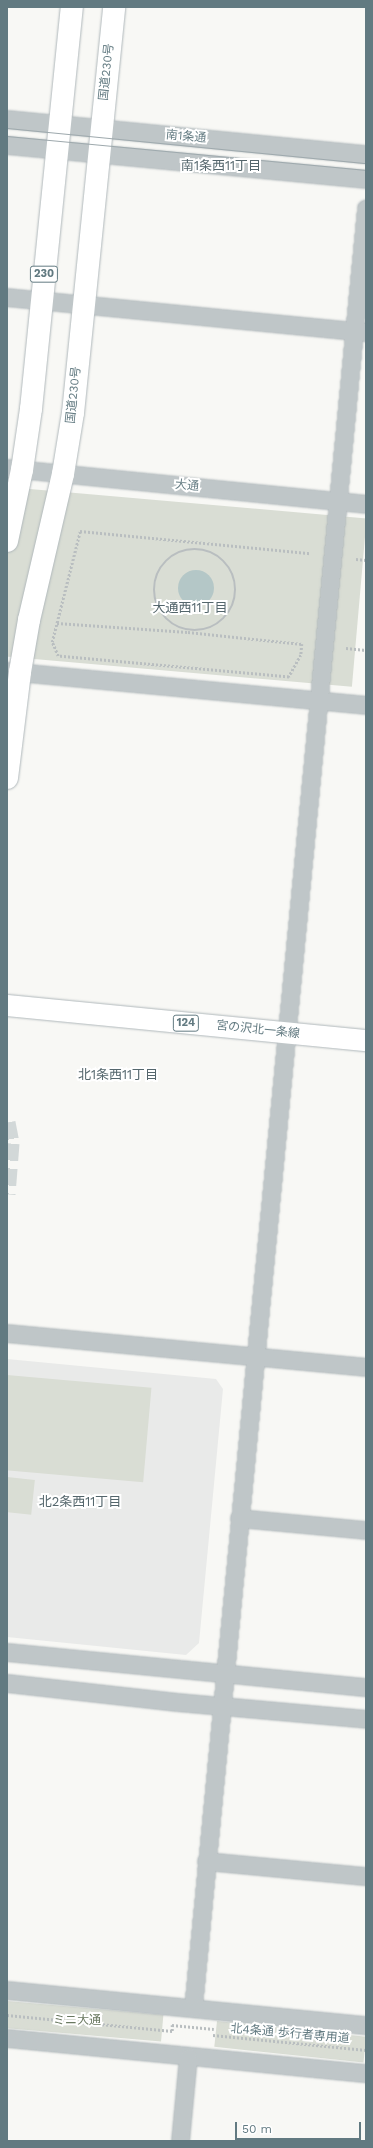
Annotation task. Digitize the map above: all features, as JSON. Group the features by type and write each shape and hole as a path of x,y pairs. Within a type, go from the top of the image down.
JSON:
{"highway":[{"name":"230","path":"7,541 15,469 31,409 56,150 72,7"},
{"name":"国道230号","path":"7,778 13,672 63,474 73,414 114,7"}],"main road":[{"name":"宮の沢北一条線","path":"7,1005 366,1040"}],"street":[{"name":"南1条通","path":"7,119 366,154"},
{"path":"7,145 366,179"},
{"path":"193,2008 338,500 360,331 366,208"},
{"path":"7,297 360,331"},
{"name":"大通","path":"15,469 338,500 366,504"},
{"path":"13,672 366,705"},
{"path":"7,1333 366,1367"},
{"path":"240,1518 366,1530"},
{"path":"7,1652 366,1687"},
{"path":"7,1683 222,1706 366,1719"},
{"path":"206,1861 366,1876"},
{"path":"7,1990 366,2025"},
{"path":"7,2038 188,2057 366,2073"},
{"path":"180,2141 188,2057"}],"path":[{"path":"57,623 188,632 302,644 301,655 290,677 58,656 52,642 80,531 310,553"},
{"path":"193,549 207,550 219,557 229,566 235,579 236,593 233,606 226,618 215,626 188,632 175,626 165,618 158,607 154,594 155,581 160,568 169,558 180,552 193,549"},
{"path":"356,559 366,560"},
{"path":"346,648 366,650"},
{"name":"北4条通 歩行者専用道","path":"7,2015 172,2031 172,2025 214,2029"},
{"name":"北4条通 歩行者専用道","path":"213,2036 366,2050"}],"shaded area":[{"path":"200,570 209,575 213,581 213,595 209,601 200,606 192,606 183,601 179,595 178,584 183,575 189,571"},
{"path":"7,1359 216,1379 223,1389 199,1643 186,1655 7,1637"}],"green space":[{"path":"7,487 366,518 352,687 7,657"},
{"path":"7,1375 151,1388 143,1482 7,1470"},
{"path":"7,1477 35,1480 31,1515 7,1512"},
{"name":"ミニ大通","path":"7,2001 163,2015 161,2042 7,2028"},
{"path":"217,2021 366,2037 363,2063 214,2047"}],"tunnel":[{"path":"7,1122 11,1143 7,1194"}],"tram line":[{"path":"7,128 366,163"},
{"path":"7,136 366,170"}],"district":[{"name":"南1条西11丁目","path":"221,166"},
{"name":"大通西11丁目","path":"190,608"},
{"name":"北1条西11丁目","path":"118,1075"},
{"name":"北2条西11丁目","path":"80,1502"}]}
